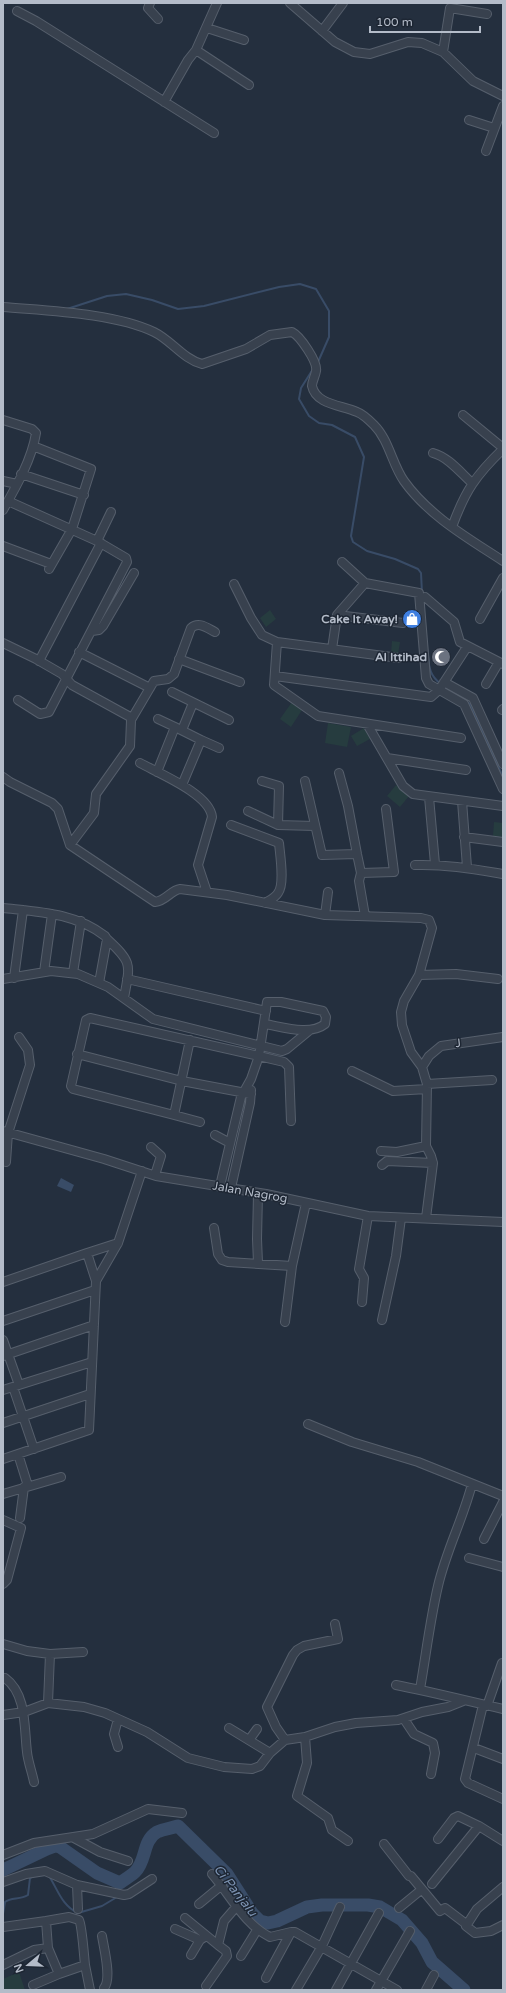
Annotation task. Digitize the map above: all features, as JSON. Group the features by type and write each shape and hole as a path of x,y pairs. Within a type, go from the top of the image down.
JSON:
{"street":[{"path":"150,3 148,8 158,19"},
{"path":"164,102 188,60 196,50 217,3"},
{"path":"290,3 343,47 364,55 414,42 433,46 443,52 473,81 503,96"},
{"path":"322,31 342,3"},
{"path":"443,52 450,5 486,14"},
{"path":"18,11 214,133"},
{"path":"207,28 244,40"},
{"path":"196,50 249,85"},
{"path":"486,152 503,106"},
{"path":"469,120 494,128"},
{"path":"3,309 91,316 134,325 154,332 191,359 202,364 246,349 270,335 292,332 296,334 306,347 315,366 312,383 313,391 316,396 327,402 359,412 373,424 382,435 400,474 413,492 452,527 503,561"},
{"path":"452,527 472,482 482,469 503,448 463,415"},
{"path":"3,420 35,431 36,434 33,446 17,484 3,510"},
{"path":"3,546 50,566 72,530 84,495 91,469 33,446"},
{"path":"433,453 448,460 472,482"},
{"path":"21,474 84,495"},
{"path":"3,481 17,484"},
{"path":"8,501 99,542 123,555 127,562 49,712 46,714 40,714 18,700"},
{"path":"39,661 99,542 110,512"},
{"path":"342,562 365,583 422,595 454,622 460,642 467,647 501,663 486,684"},
{"path":"92,631 99,630 103,626 134,573"},
{"path":"480,619 503,578"},
{"path":"332,649 337,615 365,583"},
{"path":"234,584 251,618 262,635 277,642 399,658"},
{"path":"422,595 426,678 430,684 464,704 503,789"},
{"path":"337,615 403,623"},
{"path":"70,845 94,813 96,794 130,746 130,726 132,718 154,680 168,679 174,674 191,628 199,624 215,632"},
{"path":"277,642 274,685 318,716 460,738"},
{"path":"3,644 39,661 66,678 72,684 132,718"},
{"path":"275,676 427,697 432,696 439,690 467,647"},
{"path":"79,652 150,688"},
{"path":"179,659 240,682"},
{"path":"444,682 473,698 503,764"},
{"path":"172,692 229,720"},
{"path":"157,772 178,729 193,703"},
{"path":"158,719 219,748"},
{"path":"367,724 403,786 413,794 503,806"},
{"path":"182,785 202,740"},
{"path":"387,758 466,770"},
{"path":"140,763 182,785 200,798 212,814 198,865 207,892"},
{"path":"339,773 348,806 361,873 359,881 365,916"},
{"path":"3,777 10,782 49,800 55,806 70,845 155,902 162,901 178,889 207,892 325,915 422,918 429,920 432,928 419,975 404,1001 402,1022 412,1056 422,1067 427,1086 426,1146 433,1163 426,1218"},
{"path":"262,781 279,786 278,825"},
{"path":"305,781 322,855 357,854"},
{"path":"429,797 435,864"},
{"path":"462,801 467,867"},
{"path":"361,873 394,872 386,809"},
{"path":"248,811 278,825 315,826"},
{"path":"231,825 279,843 281,877 280,888 275,897 265,903"},
{"path":"464,837 503,842"},
{"path":"415,865 435,864 467,867 503,874"},
{"path":"325,915 328,892"},
{"path":"3,908 52,914 81,921 92,927 127,958 129,968 124,998"},
{"path":"14,978 24,910"},
{"path":"44,972 52,914"},
{"path":"73,973 81,921"},
{"path":"99,982 107,939"},
{"path":"3,979 44,972 73,973 99,982 153,1019 282,1051 287,1049 310,1030"},
{"path":"419,975 456,974 498,979"},
{"path":"128,979 266,1011"},
{"path":"220,1186 230,1143 259,1056 265,1024 267,1002 271,1001 323,1011 326,1017 325,1024 321,1027 310,1030 265,1024"},
{"path":"200,1122 73,1089 71,1083 86,1020 90,1018 259,1056 288,1064 291,1121"},
{"path":"6,1162 6,1132 30,1065 28,1050 19,1037"},
{"name":"J","path":"422,1067 429,1056 440,1046 503,1038"},
{"path":"174,1115 190,1040"},
{"path":"77,1054 182,1081 247,1093"},
{"path":"352,1072 392,1090 492,1080"},
{"path":"231,1188 247,1093"},
{"name":"Jalan Nagrog","path":"6,1132 104,1159 154,1175 231,1188 368,1216 503,1222"},
{"path":"215,1135 230,1143"},
{"path":"381,1150 397,1152 426,1146"},
{"path":"151,1147 161,1156 154,1175"},
{"path":"382,1165 387,1160 433,1163"},
{"path":"3,1459 89,1430 96,1281 118,1243 142,1171"},
{"path":"258,1194 258,1263"},
{"path":"284,1322 292,1266 306,1203"},
{"path":"362,1302 364,1278 359,1269 368,1216"},
{"path":"382,1320 396,1256 401,1218"},
{"path":"214,1228 218,1254 222,1260 228,1262 292,1266"},
{"path":"3,1282 118,1243"},
{"path":"87,1253 96,1281"},
{"path":"3,1321 95,1290"},
{"path":"5,1355 94,1324"},
{"path":"3,1340 5,1355 16,1386 23,1416 34,1449"},
{"path":"3,1390 92,1362"},
{"path":"3,1423 90,1394"},
{"path":"308,1424 352,1442 418,1462 503,1496"},
{"path":"18,1454 26,1487 20,1518"},
{"path":"3,1494 61,1477"},
{"path":"420,1689 438,1586 448,1553 465,1509 472,1484"},
{"path":"484,1539 503,1502"},
{"path":"3,1520 21,1528 7,1580 3,1584"},
{"path":"469,1558 503,1567"},
{"path":"285,1740 276,1727 267,1707 294,1652 304,1646 338,1639 335,1624"},
{"path":"3,1644 27,1651 50,1654 83,1652"},
{"path":"48,1703 50,1654"},
{"path":"502,1663 485,1705 474,1748 466,1770 466,1781 503,1799"},
{"path":"5,1678 11,1684 24,1712 27,1753 34,1782"},
{"path":"396,1684 447,1695 463,1701 503,1709"},
{"path":"447,1695 448,1707"},
{"path":"3,1715 24,1712 48,1703 84,1707 118,1718 147,1732 181,1755 224,1767 255,1768 263,1763 270,1752 285,1740 305,1737 335,1727 350,1724 404,1719 422,1712 448,1707 463,1701"},
{"path":"118,1718 114,1732 118,1747"},
{"path":"404,1719 414,1734 433,1743 435,1753 431,1774"},
{"path":"228,1728 270,1752"},
{"path":"249,1740 256,1729"},
{"path":"305,1737 307,1763 297,1796 328,1818 332,1830 348,1841"},
{"path":"474,1748 503,1760"},
{"path":"3,1855 34,1842 49,1839 74,1838 93,1834 148,1809 182,1813"},
{"path":"438,1839 456,1816 460,1816 503,1842"},
{"path":"432,1884 478,1826"},
{"path":"74,1838 100,1852 128,1861"},
{"path":"384,1844 440,1911 445,1908 466,1924 467,1928 475,1933 491,1931 503,1925"},
{"path":"3,1882 26,1874 45,1871 78,1885 124,1895 129,1894 152,1879"},
{"path":"212,1874 257,1930 270,1937 291,1932 303,1936 322,1946 349,1964 397,1990"},
{"path":"78,1885 78,1909"},
{"path":"199,1904 222,1885"},
{"path":"466,1924 477,1909 503,1887"},
{"path":"399,1908 421,1890"},
{"path":"218,1945 224,1921 237,1906"},
{"path":"296,1990 322,1946 340,1907"},
{"path":"336,1990 349,1964 379,1913"},
{"path":"3,1926 69,1917 79,1920 81,1923 85,1965 90,1990"},
{"path":"185,1918 203,1938"},
{"path":"46,1921 48,1948 59,1974"},
{"path":"175,1929 203,1938 218,1945 226,1951 227,1956 206,1986"},
{"path":"241,1956 257,1930"},
{"path":"376,1990 410,1931"},
{"path":"266,1978 291,1932"},
{"path":"102,1936 108,1983 103,1989"},
{"path":"191,1955 203,1938"},
{"path":"3,1965 34,1950 48,1948"},
{"path":"33,1985 85,1965"},
{"path":"426,1990 434,1975"}],"green space":[{"path":"270,610 276,619 266,627 260,618"},
{"path":"392,641 400,642 398,655 391,654"},
{"path":"292,702 302,710 291,727 280,719"},
{"path":"328,723 351,727 347,747 325,743"},
{"path":"364,728 370,739 357,746 351,736"},
{"path":"396,785 409,796 400,807 387,796"},
{"path":"494,822 503,823 503,837 493,836"},
{"path":"19,1972 25,1990 3,1990 3,1979"}],"water":[{"path":"61,1178 74,1185 71,1192 57,1186"}],"waterway":[{"path":"67,309 107,296 126,294 152,300 178,309 204,306 279,287 300,284 316,289 329,311 329,337 318,362"},
{"path":"313,369 301,388 299,399 309,416 319,423 332,425 355,437 364,457 351,536 353,542 367,551 395,559 418,569 421,573 422,593"},
{"path":"428,655 429,664 434,678 441,684"},
{"path":"446,688 470,704 503,777"},
{"name":"Ci Panjalu","path":"3,1870 55,1846 60,1847 97,1873 120,1883 139,1867 149,1840 152,1836 159,1831 178,1826 227,1874 252,1913 260,1921 268,1923 277,1921 307,1907 322,1905 368,1905 380,1907 402,1920 422,1943 432,1962 464,1990"},
{"path":"3,1914 5,1902 7,1900 22,1898 28,1895 30,1878 34,1876"},
{"path":"49,1876 64,1902 78,1913 102,1906 117,1897"},
{"path":"120,1883 120,1893"}],"place":[{"name":"Cake It Away!","path":"412,619"},
{"name":"Al Ittihad","path":"441,657"}]}
